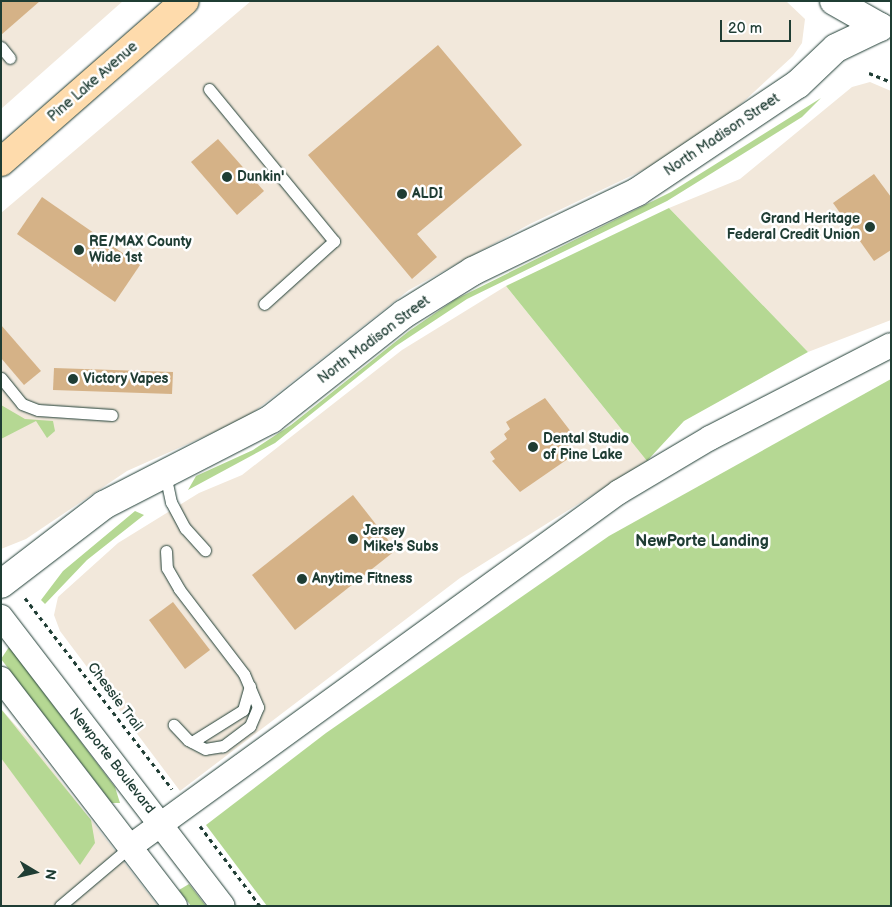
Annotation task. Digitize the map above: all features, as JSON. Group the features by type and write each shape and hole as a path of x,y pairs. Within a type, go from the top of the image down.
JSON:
{"main road":[{"name":"Pine Lake Avenue","path":"1,162 185,1"}],"street":[{"path":"834,1 887,27"},
{"name":"North Madison Street","path":"1,584 104,505 164,470 235,440 271,419 404,314 473,271 637,192 798,84 836,48 887,27"},
{"path":"131,846 619,492 710,438 891,346"},
{"name":"Newporte Boulevard","path":"1,618 223,906"},
{"path":"1,679 131,846 175,906"}],"lane":[{"path":"1,47 10,58"},
{"path":"209,89 334,241 264,304"},
{"path":"1,378 22,404 38,410 112,415"},
{"path":"164,470 170,502 185,528 205,550"},
{"path":"166,551 167,568 179,589 250,686 258,707 250,726 223,746 205,749 192,742 174,725"},
{"path":"192,742 243,710 250,686"},
{"path":"60,906 131,846"}],"path":[{"path":"869,73 891,82"},
{"name":"Chessie Trail","path":"39,616 174,792"},
{"path":"200,826 260,906"}],"shaded area":[{"path":"1,1 123,1 1,109"},
{"path":"251,1 786,1 805,19 802,43 793,56 728,116 658,163 530,224 409,290 246,418 127,471 26,539 1,549 1,213"},
{"path":"870,82 891,91 891,320 808,352 669,208 740,179 852,87"},
{"path":"506,286 647,461 460,578 180,791 60,631 54,615 58,597 118,543 199,493 242,475 402,350"},
{"path":"1,709 29,740 158,906 1,906"}],"green space":[{"path":"821,98 802,117 667,201 467,299 396,346 275,443 188,490 196,476 253,450 291,425 409,331 456,299 671,192"},
{"path":"669,208 808,352 684,421 647,461 506,286"},
{"path":"891,379 891,906 267,906 206,825 326,733 609,536"},
{"path":"1,405 25,419 53,421 55,431 47,438 36,421 1,439"},
{"path":"135,511 144,515 87,560 45,604 41,600 63,571"},
{"path":"9,647 115,787 120,803 112,803 1,659"},
{"path":"1,709 91,820 95,843 80,865 1,758"},
{"path":"189,884 206,906 191,906 179,890"}],"building":[{"path":"1,1 40,1 1,35"},
{"name":"ALDI","path":"438,45 522,145 417,234 437,257 412,279 308,155"},
{"name":"Dunkin'","path":"218,139 264,191 237,215 191,162"},
{"name":"Grand Heritage Federal Credit Union","path":"874,174 891,197 891,250 874,261 833,203"},
{"name":"RE/MAX County Wide 1st","path":"42,197 140,265 115,302 17,234"},
{"path":"1,325 41,371 24,385 1,358"},
{"path":"54,368 173,372 172,394 53,390"},
{"name":"Dental Studio of Pine Lake","path":"545,398 575,437 566,443 575,454 520,492 492,461 495,459 490,452 507,439 504,434 510,429 506,422"},
{"path":"353,495 396,550 295,630 252,575"},
{"path":"173,602 210,650 185,669 149,620"}],"place":[{"name":"Dunkin'","path":"227,177"},
{"name":"ALDI","path":"402,194"},
{"name":"Grand Heritage Federal Credit Union","path":"870,227"},
{"name":"RE/MAX County Wide 1st","path":"79,250"},
{"name":"Victory Vapes","path":"73,379"},
{"name":"Dental Studio of Pine Lake","path":"533,447"},
{"name":"Jersey Mike's Subs","path":"353,539"},
{"name":"Anytime Fitness","path":"302,579"}],"district":[{"name":"NewPorte Landing","path":"702,542"}]}
